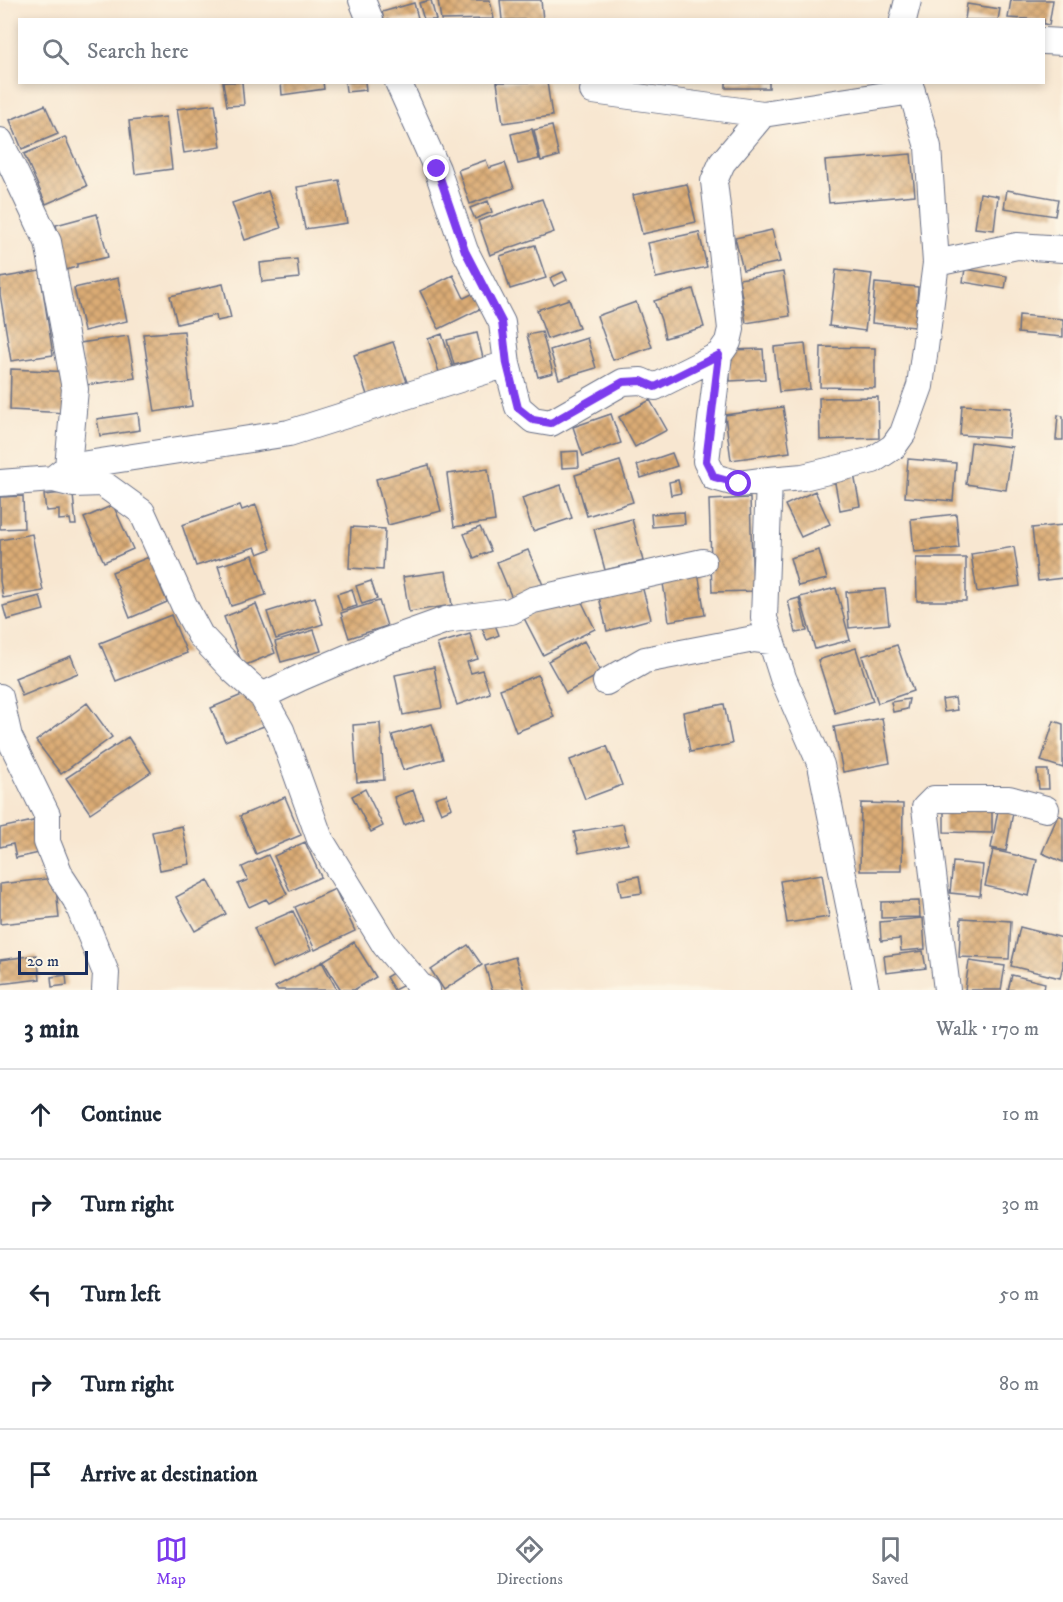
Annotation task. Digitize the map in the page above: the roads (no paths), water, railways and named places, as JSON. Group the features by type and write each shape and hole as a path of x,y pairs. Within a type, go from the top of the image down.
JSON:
{"street":[{"path":"362,0 369,18"},
{"path":"904,18 908,0"},
{"path":"1045,41 1063,42"},
{"path":"399,84 437,169 465,251 502,322 507,364 518,408 533,420 551,423 623,382 641,381 655,387 719,355"},
{"path":"593,90 763,114 910,87 928,147 936,263 920,386 903,433 893,447 873,460 803,477 739,484 714,477 706,461 719,355 728,342 731,329 714,181 722,163 763,114"},
{"path":"0,141 48,242 75,389 64,477"},
{"path":"936,263 1017,246 1063,249"},
{"path":"0,483 64,477 289,433 507,364"},
{"path":"64,477 102,483 142,512 200,635 232,670 262,696 281,730 320,839 385,945 419,985 427,990"},
{"path":"769,480 764,618 783,678 821,765 866,990"},
{"path":"262,696 384,642 446,620 511,611 533,600 703,562"},
{"path":"606,682 645,660 754,639 771,641"},
{"path":"0,697 9,737 47,815 47,842 61,877 76,900 106,973 105,990"},
{"path":"947,990 925,808 934,799 1009,799 1046,809"}]}
